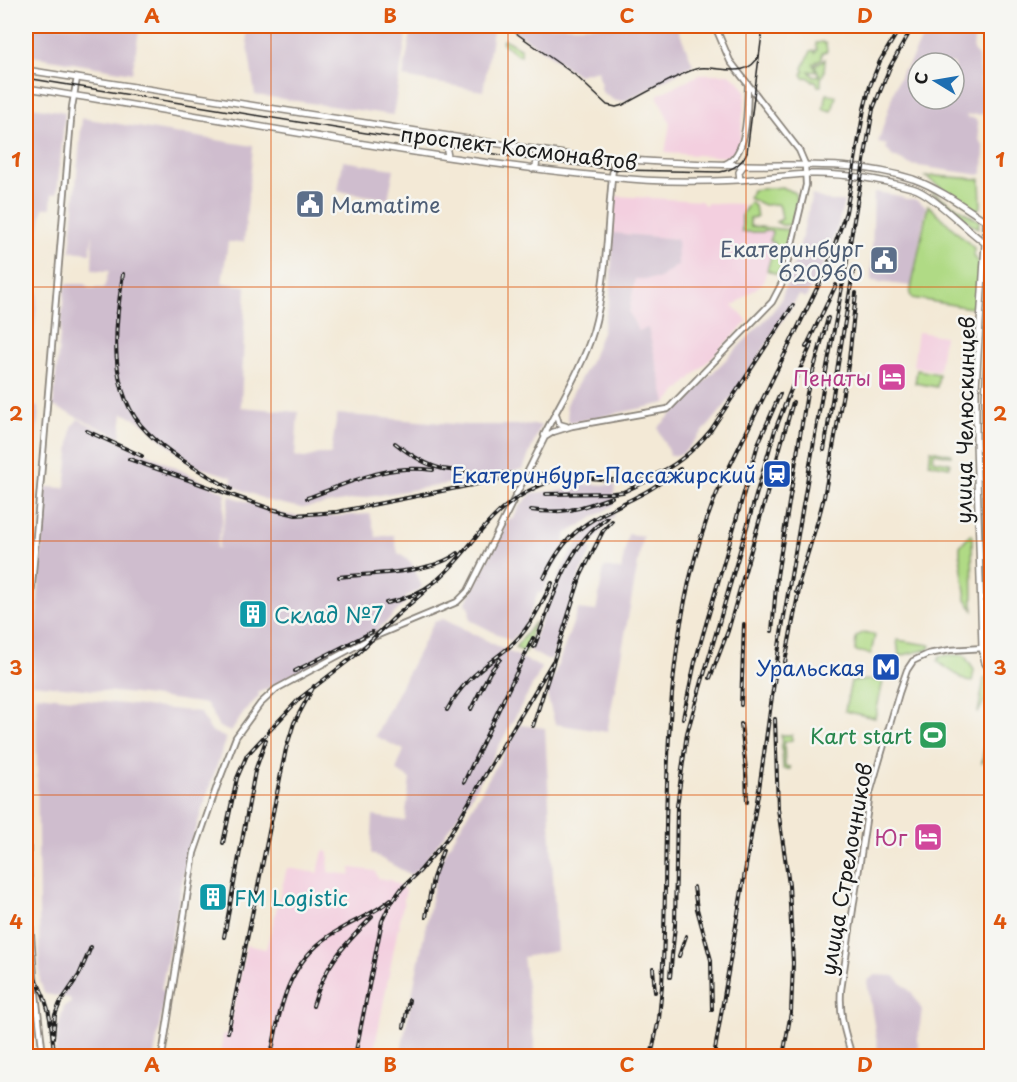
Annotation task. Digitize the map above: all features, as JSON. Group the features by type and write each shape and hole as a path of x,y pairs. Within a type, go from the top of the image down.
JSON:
{"main road":[{"path":"541,441 553,432 572,426 668,409 772,302 783,281 806,185 805,164 799,150 729,61 715,26"},
{"path":"987,26 992,40"},
{"name":"проспект Космонавтов","path":"26,70 533,149 614,159 846,167 910,179 934,189 989,223"},
{"path":"26,656 73,95 77,78"},
{"path":"725,164 734,159 742,146 748,85"},
{"name":"проспект Космонавтов","path":"26,88 532,169 612,178 740,180 806,174 845,175 917,189 992,248"},
{"name":"улица Челюскинцев","path":"991,131 989,223 985,244 976,395 982,648 985,663 992,674"},
{"path":"448,156 446,146 451,136"},
{"path":"532,169 536,166 538,156 533,149"},
{"path":"162,1056 194,853 236,737 260,704 276,688 372,638 457,602 468,591 584,356 596,321 614,159"},
{"path":"740,180 739,172 744,165"},
{"name":"улица Челюскинцев","path":"990,651 985,399 992,276"},
{"path":"558,407 556,415 558,422 563,426 572,426"},
{"path":"980,549 989,550"},
{"path":"980,558 989,558"},
{"name":"улица Стрелочников","path":"852,1056 841,1020 842,979 870,793 899,693 908,668 919,657 950,650 982,648 990,651"},
{"path":"26,762 29,908 43,1056"}],"shaded area":[{"path":"26,26 140,26 132,73 26,55"},
{"path":"245,26 408,26 393,115 255,95"},
{"path":"412,26 454,26 493,32 483,91 403,77"},
{"path":"508,26 677,26 693,65 625,101 615,101 602,92 598,70 578,75"},
{"path":"937,26 966,26 975,30 973,51 978,56 981,87 985,88 987,114 967,115 966,117 977,121 979,139 984,148 983,173 980,175 911,165 892,156 886,148 887,145 878,143 903,69 906,69 906,111 966,111 966,51 916,51 923,37 927,39"},
{"path":"701,74 729,74 738,80 746,91 740,140 736,152 730,157 665,153 670,123 657,95"},
{"path":"26,106 65,112 57,194 52,194 51,208 43,208 29,291 38,293 27,390 26,390"},
{"path":"82,118 253,146 244,242 228,242 222,283 246,286 241,407 298,412 295,457 305,458 319,454 331,454 337,414 465,425 541,425 523,469 489,477 302,508 269,501 231,485 232,477 195,466 157,436 149,426 123,413 120,437 53,406 65,284 85,284 89,288 104,288 109,271 92,270 93,233 90,253 70,251"},
{"path":"343,161 394,169 388,199 338,191"},
{"path":"874,192 914,199 926,206 911,286 871,281"},
{"path":"812,195 830,201 844,201 837,229 823,265 806,298 799,295 735,393 710,424 682,454 670,456 658,428 768,317 780,302 798,252"},
{"path":"616,196 701,201 706,206 707,203 743,204 742,232 765,230 772,232 775,243 763,283 733,306 748,321 666,403 648,329 638,331 629,312 635,279 658,279 677,239 613,233"},
{"path":"613,233 677,239 678,265 658,279 635,279 629,312 638,331 648,328 666,403 569,423 566,405 592,358 602,332 610,297"},
{"path":"918,332 944,336 939,371 913,366"},
{"path":"26,405 39,407 26,551"},
{"path":"78,419 226,493 216,548 223,549 218,547 230,496 286,515 311,517 370,514 376,537 394,535 398,553 411,562 422,586 418,591 405,597 406,602 375,633 258,693 259,696 244,712 231,732 219,727 207,704 32,684 46,487 65,488 72,427"},
{"path":"573,484 616,485 613,496 614,505 566,534 564,541 568,544 542,593 538,593 525,626 511,641 470,620 469,606 465,604 509,518 513,520 519,507 532,493 565,490"},
{"path":"613,512 615,515 589,547 592,550 580,574 552,659 545,659 529,650 563,566 581,537 596,522"},
{"path":"628,534 643,536 607,732 555,724 547,695 578,609 596,611 604,567 621,570"},
{"path":"443,619 542,668 468,802 422,866 411,875 371,853 373,816 405,821 410,779 396,770 404,750 375,736 434,622"},
{"path":"36,695 200,712 211,731 226,738 188,852 161,990 166,991 154,1056 56,1056 56,1038 64,1006 71,1003 69,998 45,994 40,982"},
{"path":"520,725 545,728 557,951 523,957 536,1056 400,1056 438,865"},
{"path":"323,851 329,852 328,872 350,875 351,868 375,871 378,878 391,880 406,890 399,925 401,926 398,928 373,1056 238,1056 224,1054 221,1049 223,1034 228,1035 246,945 266,949 287,868 318,873"},
{"path":"875,975 894,976 912,993 922,1010 918,1038 919,1056 879,1056 867,981"}],"green space":[{"path":"504,39 521,49 521,55 517,55 502,42"},
{"path":"816,43 826,44 827,51 822,53 822,58 813,64 817,72 809,71 814,77 820,76 815,65 825,59 821,86 818,86 816,81 808,77 804,78 802,74 811,51 814,50 815,53 817,50"},
{"path":"827,94 836,96 832,111 823,109"},
{"path":"926,177 980,179 981,206 977,210 972,209"},
{"path":"782,187 795,193 797,201 792,225 782,225 776,222 782,219 778,204 764,205 749,198 752,190"},
{"path":"932,192 979,221 978,228 974,226"},
{"path":"750,202 755,206 757,217 750,218 750,226 790,230 779,273 767,270 775,243 770,241 772,232 765,230 763,232 742,232 742,214"},
{"path":"928,205 974,248 974,256 980,264 976,301 971,308 912,298 910,294"},
{"path":"991,352 992,437 989,437"},
{"path":"917,370 939,374 937,387 915,383"},
{"path":"931,450 951,454 951,456 934,453 933,460 950,463 949,467 929,463"},
{"path":"972,534 973,610 966,599 960,556 960,546"},
{"path":"535,622 525,652 515,648"},
{"path":"862,633 875,635 871,654 855,651 856,637"},
{"path":"897,640 930,645 929,649 899,656"},
{"path":"964,655 974,670 972,682 966,681 938,662 940,656"},
{"path":"984,678 991,684 991,696 984,702 978,713"},
{"path":"851,681 883,681 875,718 845,711"},
{"path":"988,721 991,721 991,754 982,763"},
{"path":"781,735 792,735 792,740 784,742 785,766 790,769 783,769"}],"tram line":[{"path":"506,26 575,75 607,105 616,107 685,73 700,68 741,70 754,63 759,55"},
{"path":"26,78 538,161 621,170 720,172 736,166 747,152 763,26"}],"railway":[{"path":"651,1056 659,1019 662,986 669,732 684,606 699,545 720,486 827,268 846,212 870,86 880,61 901,26"},
{"path":"714,1056 759,789 780,640 873,109 890,67 913,26"},
{"path":"824,450 854,266"},
{"path":"123,274 116,336 117,357 119,378 134,416 147,432 166,449 231,489"},
{"path":"806,347 836,285"},
{"path":"796,592 824,497 849,360 856,293"},
{"path":"395,443 430,465 456,471 549,474 615,480 654,475 686,456 711,430 793,305"},
{"path":"772,631 777,576 807,393 828,318"},
{"path":"670,977 675,925 677,806 687,733 775,430 812,343"},
{"path":"683,718 695,662 758,444 780,394"},
{"path":"710,678 728,631 793,402"},
{"path":"87,431 142,456"},
{"path":"129,459 271,509 296,515 337,512 507,478"},
{"path":"544,578 563,546 583,526 650,489 680,469"},
{"path":"307,498 383,472 433,470"},
{"path":"386,603 405,598 435,582 507,505 532,489 560,478"},
{"path":"546,494 623,492 647,481"},
{"path":"531,510 563,511 612,497"},
{"path":"534,647 554,594 571,559 593,530 607,518"},
{"path":"533,726 581,575 603,531 612,521"},
{"path":"339,577 417,569 446,560 458,553"},
{"path":"447,710 467,682 522,634 552,583"},
{"path":"785,662 800,585"},
{"path":"223,843 237,778 247,755 299,699 357,654 426,590"},
{"path":"741,705 744,624"},
{"path":"295,671 372,632"},
{"path":"464,782 533,638"},
{"path":"471,709 490,672 500,659"},
{"path":"355,1056 382,921 389,906 402,888 420,871 449,836 553,661"},
{"path":"228,1032 286,749 294,723 314,686"},
{"path":"775,719 778,809 789,885 793,963 791,1012 783,1056"},
{"path":"741,724 747,802"},
{"path":"224,937 255,771 266,740"},
{"path":"426,917 433,878 443,850"},
{"path":"694,887 697,909 711,960 712,1010"},
{"path":"271,1056 283,1001 297,969 322,942 391,899"},
{"path":"313,1006 323,979 336,957 372,917"},
{"path":"679,956 686,936"},
{"path":"53,1038 55,1015 60,1003 79,975 91,947"},
{"path":"26,967 40,987 48,1009 54,1056"},
{"path":"653,968 655,992"},
{"path":"404,1027 409,1000"}],"place":[{"name":"Mamatime","path":"310,204"},
{"name":"Екатеринбург 620960","path":"884,260"},
{"name":"Пенаты","path":"892,377"},
{"name":"Екатеринбург-Пассажирский","path":"777,474"},
{"name":"Склад №7","path":"253,614"},
{"name":"Уральская","path":"886,667"},
{"name":"Kart start","path":"933,735"},
{"name":"Юг","path":"928,837"},
{"name":"FM Logistic","path":"213,897"}]}
